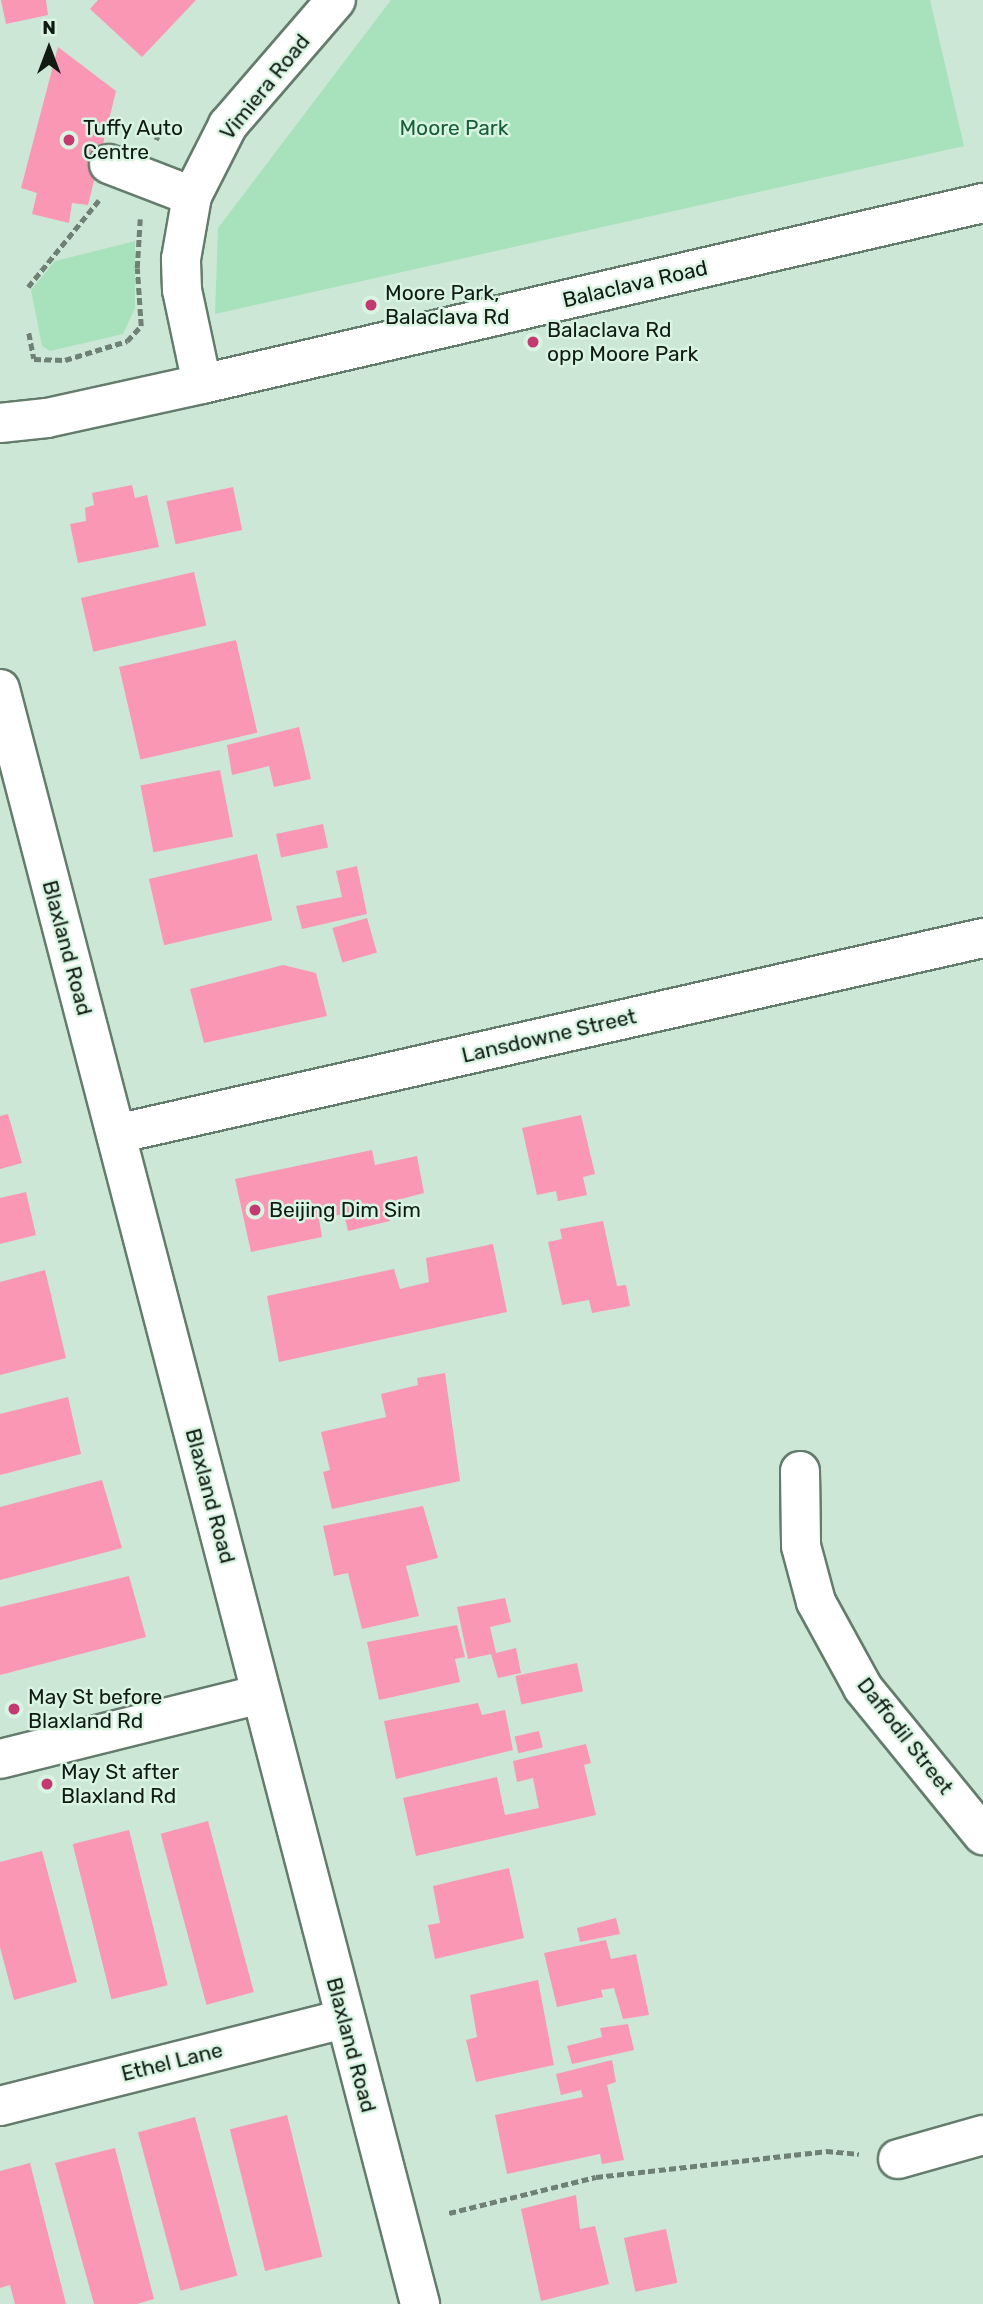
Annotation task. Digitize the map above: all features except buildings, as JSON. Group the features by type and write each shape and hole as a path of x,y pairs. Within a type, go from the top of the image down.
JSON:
{"main road":[{"name":"Vimiera Road","path":"202,384 182,290 181,258 192,196 228,125 336,0"},
{"path":"109,164 192,196"},
{"name":"Balaclava Road","path":"0,423 47,418 202,384 983,203"},
{"name":"Blaxland Road","path":"0,689 420,2304"},
{"name":"Lansdowne Street","path":"116,1134 983,938"},
{"name":"Daffodil Street","path":"800,1471 801,1546 816,1602 863,1688 983,1835"},
{"path":"0,1759 260,1694"},
{"name":"Ethel Lane","path":"0,2106 344,2018"},
{"path":"898,2159 983,2135"}],"path":[{"path":"29,333 34,359 65,360 127,341 141,326 139,310"},
{"path":"449,2213 596,2177 827,2151 898,2159"}],"green space":[{"name":"Moore Park","path":"391,0 930,0 964,146 215,314 218,228"},
{"path":"135,241 135,308 123,334 50,351 42,346 31,290 55,261"}],"place":[{"name":"Tuffy Auto Centre","path":"69,140"},
{"name":"Moore Park, Balaclava Rd","path":"371,305"},
{"name":"Balaclava Rd opp Moore Park","path":"533,342"},
{"name":"Beijing Dim Sim","path":"255,1210"},
{"name":"May St before Blaxland Rd","path":"14,1709"},
{"name":"May St after Blaxland Rd","path":"47,1784"}]}
